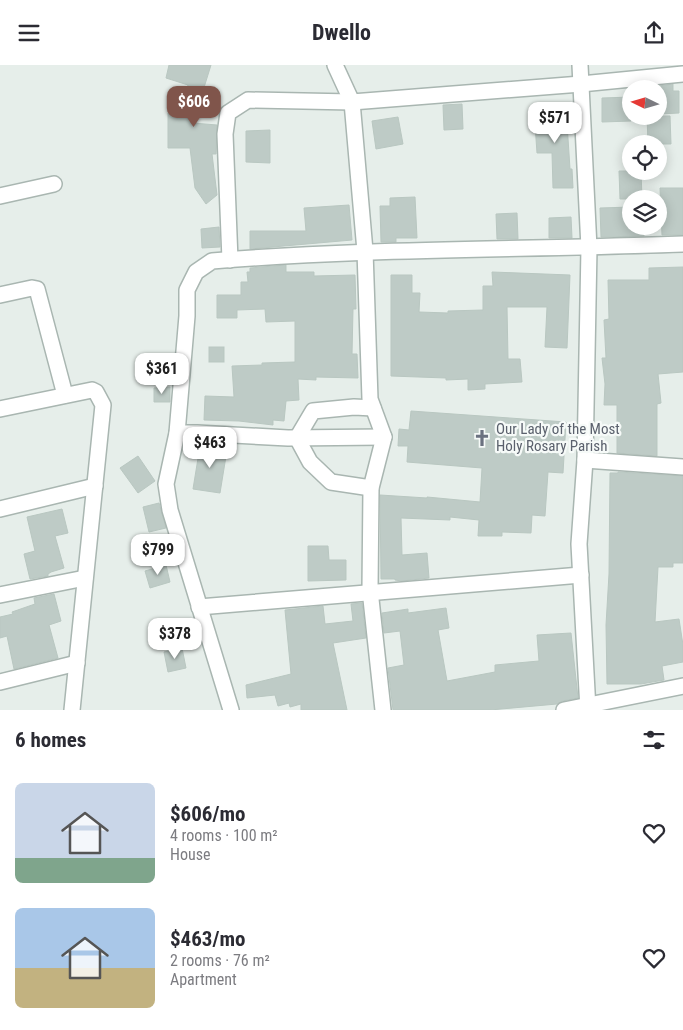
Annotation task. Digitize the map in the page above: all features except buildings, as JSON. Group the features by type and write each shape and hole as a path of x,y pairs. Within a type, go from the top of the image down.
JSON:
{"street":[{"path":"335,65 352,102 365,251 370,399 384,437 371,488 371,592 384,710"},
{"path":"580,65 589,248 586,460 579,543 588,708"},
{"path":"230,259 225,134 228,113 248,100 352,102 683,74"},
{"path":"0,196 54,184"},
{"path":"230,710 170,510 166,484 177,433 187,316 187,290 196,272 212,261 365,251 589,248 683,244"},
{"path":"0,295 32,287 37,289 65,395"},
{"path":"0,409 92,390 96,392 103,405 72,710"},
{"path":"297,438 313,411 354,407 374,408"},
{"path":"177,433 297,438 384,437"},
{"path":"297,438 310,463 331,482 371,488"},
{"path":"586,460 683,467"},
{"path":"0,509 95,486"},
{"path":"199,607 581,575"},
{"path":"0,595 85,578"},
{"path":"0,682 77,663"},
{"path":"564,710 588,708 683,686"}],"place":[{"name":"Our Lady of the Most Holy Rosary Parish","path":"482,438"}]}
